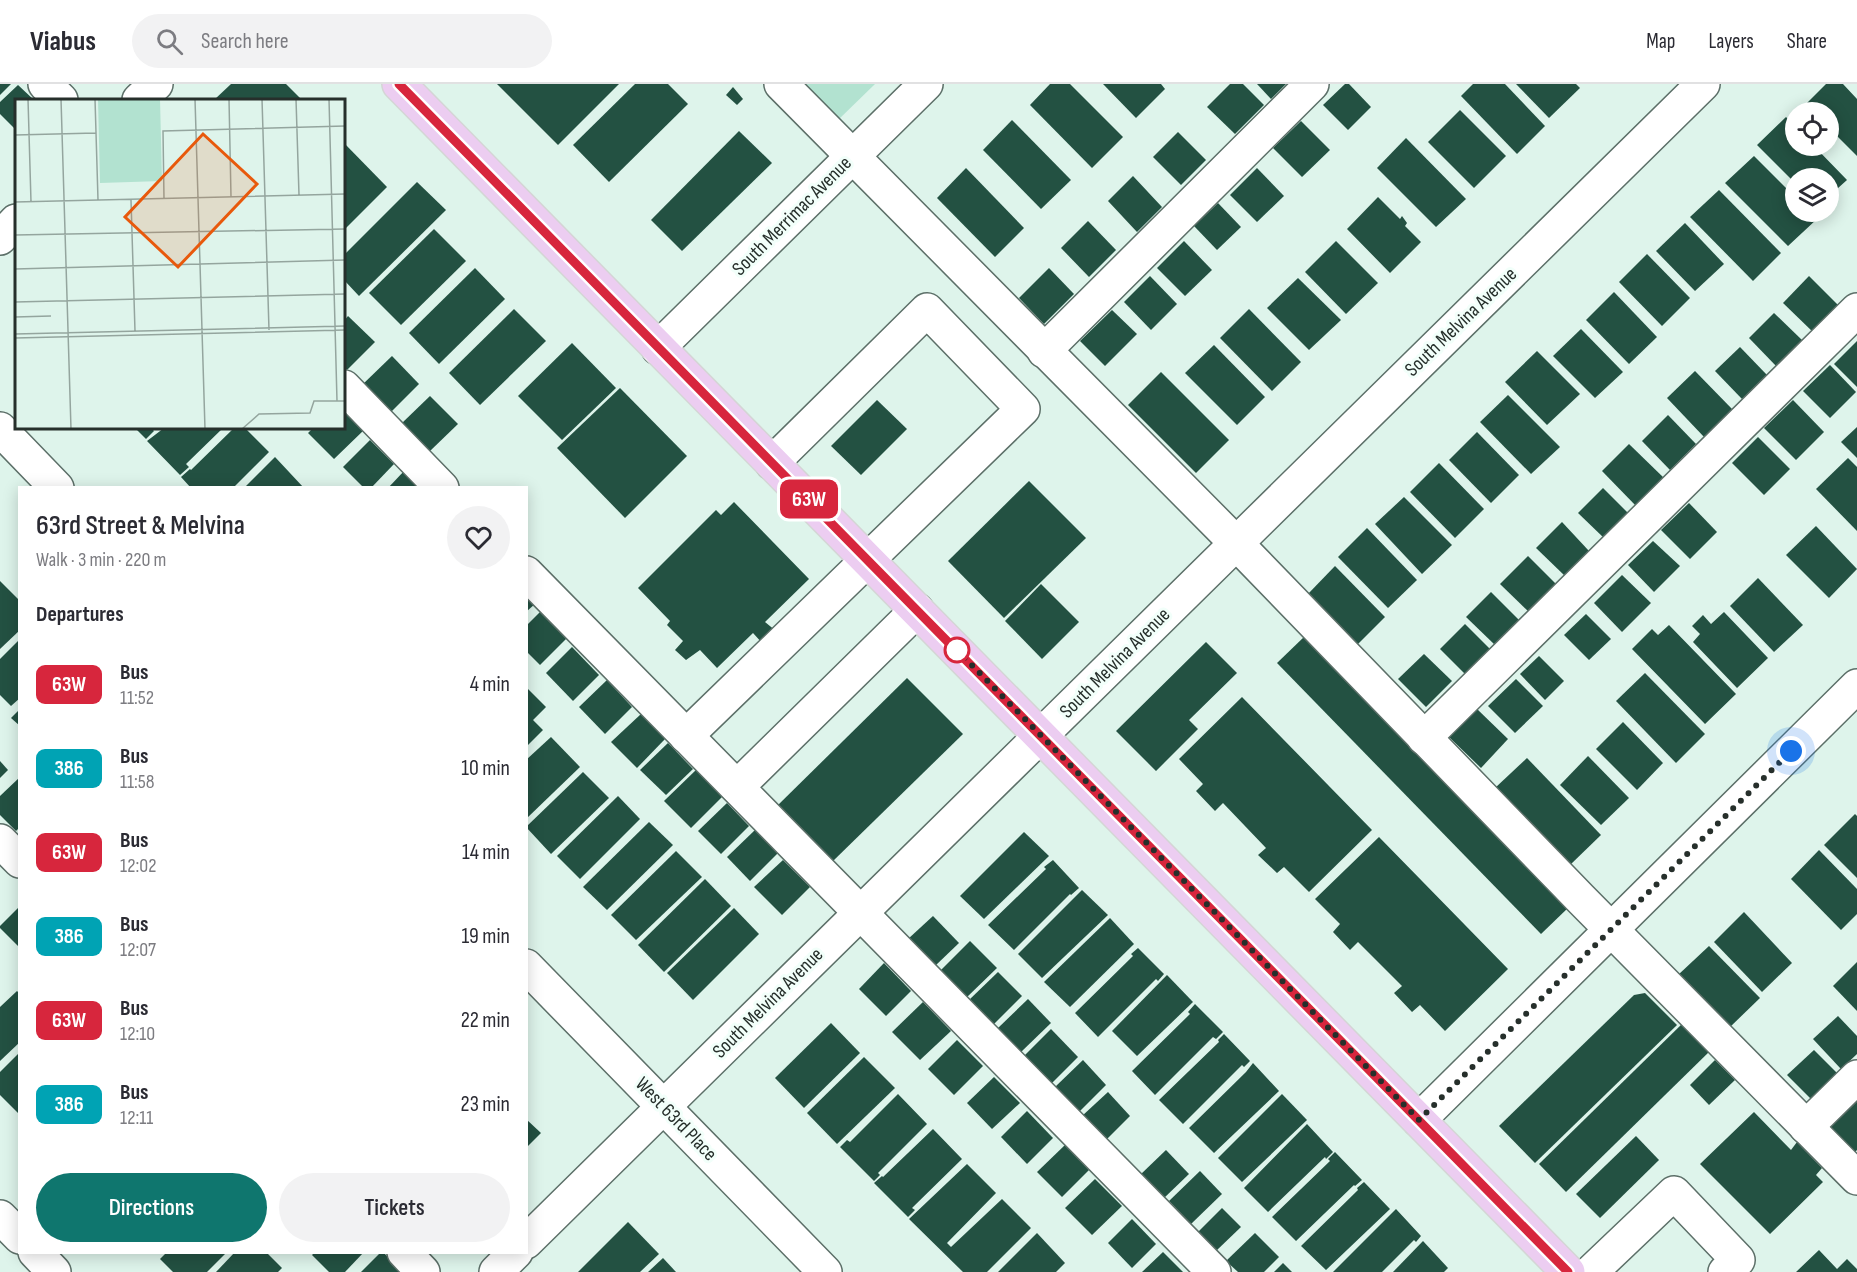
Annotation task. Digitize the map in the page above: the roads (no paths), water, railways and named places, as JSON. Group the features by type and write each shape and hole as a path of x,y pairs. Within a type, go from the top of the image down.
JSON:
{"main road":[{"path":"399,84 1568,1272"}],"street":[{"path":"45,84 60,99"},
{"path":"140,99 156,84"},
{"path":"782,84 1236,543 1611,930 1857,1178"},
{"name":"South Merrimac Avenue","path":"658,348 926,84"},
{"path":"1044,351 1312,84"},
{"name":"South Melvina Avenue","path":"528,1240 1703,84"},
{"path":"0,238 15,222"},
{"path":"686,736 1023,409 927,310 772,463"},
{"path":"1424,738 1857,310"},
{"path":"345,388 440,486"},
{"path":"0,429 55,486"},
{"path":"528,575 1214,1272"},
{"path":"737,787 917,610"},
{"path":"1419,1120 1857,686"},
{"path":"0,842 18,859"},
{"name":"West 63rd Place","path":"528,968 825,1272"},
{"path":"1806,1127 1857,1077"},
{"path":"1591,1272 1674,1193 1738,1260 1725,1272"},
{"path":"0,1217 18,1235"},
{"path":"37,1254 54,1272"},
{"path":"406,1254 423,1272"},
{"path":"496,1272 514,1254"}]}
